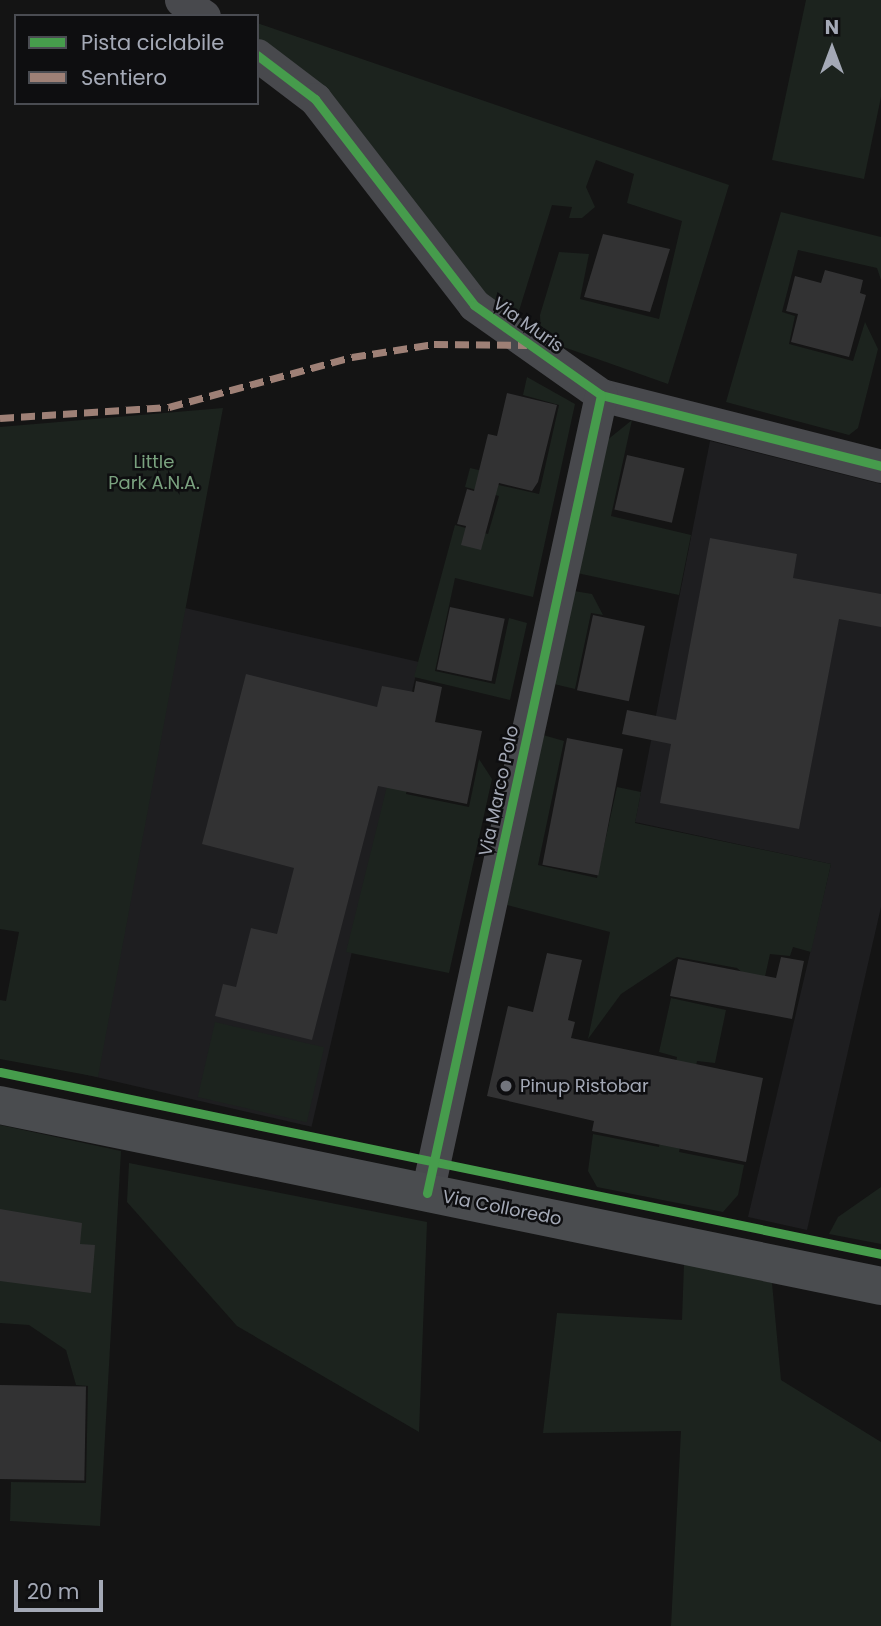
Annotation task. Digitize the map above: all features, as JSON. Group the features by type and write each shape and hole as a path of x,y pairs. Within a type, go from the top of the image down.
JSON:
{"main road":[{"name":"Via Colloredo","path":"0,1105 881,1286"}],"street":[{"path":"181,0 201,14"},
{"name":"Via Muris","path":"259,57 315,99 474,305 601,396 881,466"},
{"name":"Via Marco Polo","path":"427,1193 601,396"}],"shaded area":[{"path":"710,441 881,484 881,907 807,1230 748,1217 831,864 635,822"},
{"path":"185,608 419,662 312,1127 78,1073"}],"green space":[{"path":"806,0 881,0 881,97 864,179 772,160"},
{"path":"259,24 729,185 668,384 541,339 540,315 559,252 589,254 580,299 659,319 682,221 627,203 634,174 596,160 586,187 595,207 582,218 569,218 572,207 552,205 518,314 506,321 259,43"},
{"path":"781,212 881,237 881,280 877,268 798,250 782,312 795,316 789,344 853,361 865,322 878,349 858,428 849,435 726,402"},
{"path":"527,377 575,404 533,597 455,578 435,671 495,684 509,618 527,623 510,700 414,677 455,525 488,534 499,496 465,487 470,468 487,472 485,482 539,494 559,405 523,395"},
{"name":"Little Park A.N.A.","path":"223,408 98,1077 0,1059 0,1000 6,1001 19,932 0,929 0,427"},
{"path":"632,420 611,516 691,535 679,595 577,573 606,441"},
{"path":"574,591 592,594 603,615 591,613 575,689 554,684"},
{"path":"543,735 564,741 538,865 597,878 617,787 641,792 635,823 831,864 811,952 793,947 790,956 770,954 762,990 737,968 677,957 621,994 588,1039 610,932 507,905"},
{"path":"479,759 492,779 449,973 346,952 393,762 412,766 406,794 469,807"},
{"path":"671,998 726,1010 715,1063 697,1061 679,1152 744,1165 738,1195 723,1212 597,1187 588,1171 593,1134 659,1147 677,1057 659,1052"},
{"path":"215,1022 324,1047 307,1122 198,1097"},
{"path":"0,1125 121,1151 100,1526 10,1521 11,1482 86,1483 88,1386 76,1385 66,1350 29,1325 0,1323"},
{"path":"129,1163 427,1222 419,1432 237,1326 127,1202"},
{"path":"881,1187 881,1244 829,1234 838,1217"},
{"path":"684,1264 772,1283 781,1380 881,1442 881,1626 671,1626 681,1431 543,1433 557,1313 682,1320"}],"building":[{"path":"603,234 670,249 650,312 584,297"},
{"path":"825,270 863,280 860,293 866,295 849,357 791,342 798,314 786,311 795,276 821,283"},
{"path":"507,393 557,405 538,482 532,491 499,483 481,550 461,545 466,526 457,524 467,489 474,491 488,434 497,436"},
{"path":"627,455 684,468 672,523 614,510"},
{"path":"710,538 797,554 793,578 881,594 881,627 839,619 799,829 660,803 671,744 622,734 627,710 676,720"},
{"path":"450,607 505,619 491,681 437,670"},
{"path":"593,615 645,626 629,701 577,690"},
{"path":"246,674 377,707 382,686 414,692 416,681 442,687 435,722 482,731 467,804 378,786 312,1040 215,1016 223,984 236,987 251,928 277,934 294,868 202,844"},
{"path":"567,738 623,749 598,876 542,865"},
{"path":"547,953 582,960 568,1020 575,1022 571,1038 763,1078 746,1162 592,1131 594,1121 487,1096 508,1006 533,1012"},
{"path":"781,957 804,961 792,1019 670,996 678,959 776,978"},
{"path":"0,1209 82,1223 80,1244 95,1245 91,1293 0,1281"},
{"path":"0,1385 86,1387 84,1480 0,1479"}],"marked path":[{"path":"0,418 169,407 352,357 434,344 527,345"}],"cycle path":[{"path":"259,57 315,99 474,305 601,395 881,466"},
{"path":"427,1193 601,395"},
{"path":"0,1072 881,1254"}],"place":[{"name":"Pinup Ristobar","path":"506,1086"}]}
